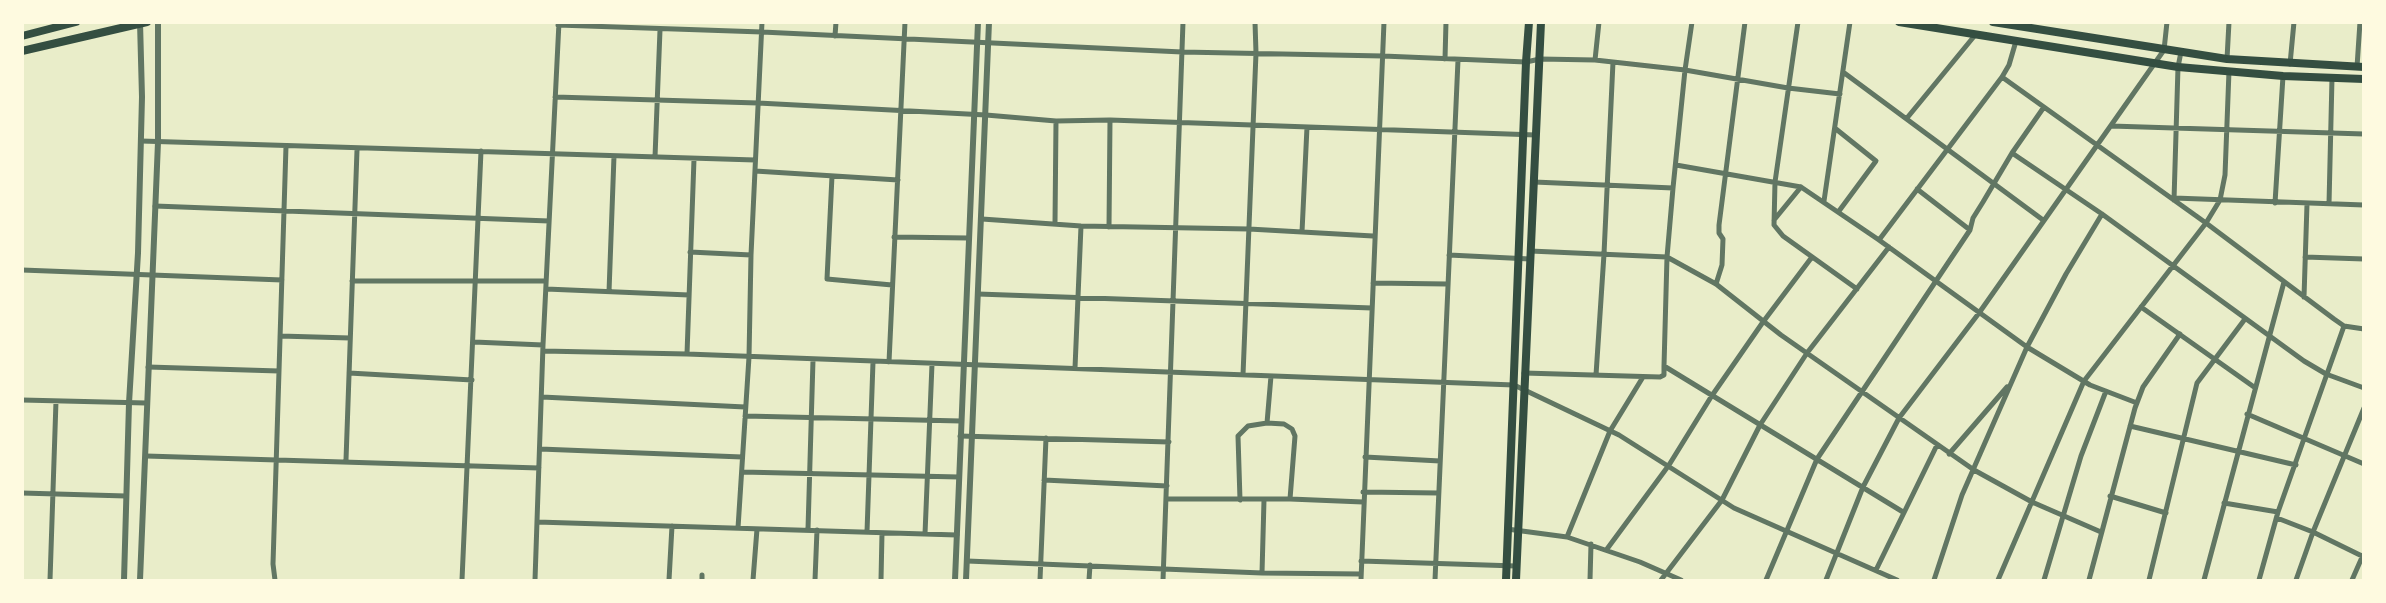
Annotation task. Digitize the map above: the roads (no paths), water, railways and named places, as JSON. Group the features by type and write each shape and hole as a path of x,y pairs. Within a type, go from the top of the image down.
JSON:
{"main road":[{"path":"22,36 76,22"},
{"path":"1506,580 1529,22"},
{"path":"1516,580 1541,22"},
{"path":"1899,22 1951,26 1976,34 2178,67 2283,76 2364,79"},
{"path":"1992,22 2228,60 2360,67"},
{"path":"22,51 143,23"},
{"path":"2347,78 2348,66"}],"street":[{"path":"140,580 158,142 158,22"},
{"path":"682,22 682,30"},
{"path":"738,528 749,357 751,255 762,22"},
{"path":"835,36 836,22"},
{"path":"889,362 905,22"},
{"path":"955,580 978,22"},
{"path":"966,580 989,22"},
{"path":"1163,580 1178,227 1183,22"},
{"path":"1243,375 1256,52 1255,22"},
{"path":"967,561 1040,562 1361,577 1373,236 1384,22"},
{"path":"1445,59 1446,22"},
{"path":"1594,60 1599,22"},
{"path":"1524,373 1662,377 1665,373 1667,257 1685,70 1692,22"},
{"path":"1716,284 1722,265 1723,239 1719,233 1719,225 1745,22"},
{"path":"1798,22 1775,182 1774,220 1777,231 1857,289"},
{"path":"1824,201 1850,22"},
{"path":"1826,580 1863,487 1899,418 1979,313 2164,50 2167,22"},
{"path":"2228,60 2229,22"},
{"path":"2290,64 2294,22"},
{"path":"2360,22 2360,67"},
{"path":"124,580 129,403 137,273 143,23"},
{"path":"535,580 543,348 559,24 1182,52 1256,52 1526,62 1540,59 1594,60 1685,70 1788,88 1840,94"},
{"path":"655,157 660,30"},
{"path":"1907,118 1976,34"},
{"path":"1880,240 2002,77 2009,64 2016,41"},
{"path":"2174,199 2175,128 2178,67 2181,52"},
{"path":"1435,580 1458,60"},
{"path":"1596,375 1605,254 1612,62"},
{"path":"1998,580 2084,381 2206,223 2220,200 2225,175 2229,71"},
{"path":"1843,72 2043,220"},
{"path":"2275,203 2283,76"},
{"path":"2002,77 2174,199 2344,326 2364,329"},
{"path":"2329,204 2332,78"},
{"path":"555,97 758,103 1056,121 1181,122 1536,135"},
{"path":"1766,580 1817,459 1970,230 1973,218 2012,153 2044,107"},
{"path":"1108,227 1110,120"},
{"path":"1055,223 1056,121"},
{"path":"2111,126 2364,134"},
{"path":"1302,232 1307,127"},
{"path":"1836,129 1876,161 1839,211"},
{"path":"141,141 357,150 755,160"},
{"path":"275,580 273,564 286,146"},
{"path":"346,460 357,150"},
{"path":"462,580 482,152"},
{"path":"2012,153 2102,214 2304,362 2326,375 2364,388"},
{"path":"609,292 614,156"},
{"path":"687,354 694,159"},
{"path":"1676,165 1801,187 1880,240 2027,347 2084,381 2137,403"},
{"path":"755,171 898,180"},
{"path":"832,176 827,279 892,285"},
{"path":"1534,182 1673,188"},
{"path":"1774,220 1801,187"},
{"path":"1917,189 1970,230"},
{"path":"2174,199 2364,205"},
{"path":"2304,297 2307,204"},
{"path":"155,206 549,221"},
{"path":"1934,580 1962,495 2010,384 2071,265 2102,214"},
{"path":"982,219 1081,226 1249,229 1373,236"},
{"path":"1075,368 1081,226"},
{"path":"894,237 968,238"},
{"path":"1661,580 1722,500 1760,425 1808,353 1889,247"},
{"path":"690,252 751,255"},
{"path":"1449,255 1519,258 1530,255 1605,254 1667,257 1716,284 1763,322 1974,470 2032,502 2101,532"},
{"path":"1607,549 1669,465 1711,397 1763,322 1812,257"},
{"path":"2306,257 2364,259"},
{"path":"22,270 282,280"},
{"path":"352,281 546,281"},
{"path":"1372,282 1447,284"},
{"path":"2204,580 2284,282"},
{"path":"546,289 689,295"},
{"path":"978,294 1372,308"},
{"path":"2141,307 2254,387"},
{"path":"2149,580 2197,383 2245,319"},
{"path":"2259,580 2278,515 2344,326"},
{"path":"2089,580 2137,403 2143,387 2157,364 2180,334"},
{"path":"280,336 350,339"},
{"path":"474,342 543,348 813,360 1514,385 1610,431 1669,465 1722,500 1786,532 1895,580"},
{"path":"807,530 813,360"},
{"path":"867,532 869,420 873,362"},
{"path":"925,534 932,364"},
{"path":"1664,366 1711,397 1904,512"},
{"path":"148,368 279,371"},
{"path":"349,373 472,380"},
{"path":"1268,423 1271,376"},
{"path":"1568,537 1610,431 1643,376"},
{"path":"1948,453 2010,384"},
{"path":"2044,580 2082,456 2106,391"},
{"path":"542,397 745,407"},
{"path":"22,400 146,403"},
{"path":"50,580 56,401"},
{"path":"2296,580 2313,532 2364,408"},
{"path":"2247,414 2364,464"},
{"path":"745,416 961,421"},
{"path":"1240,500 1238,436 1248,426 1268,423 1284,424 1292,429 1295,436 1290,500"},
{"path":"2130,426 2296,465"},
{"path":"960,436 1169,442"},
{"path":"1040,580 1046,438"},
{"path":"1876,570 1937,445"},
{"path":"540,449 742,457"},
{"path":"146,456 346,460 539,468"},
{"path":"1365,457 1440,461"},
{"path":"742,472 959,477"},
{"path":"1044,480 1167,486"},
{"path":"1363,492 1438,493"},
{"path":"22,493 126,496"},
{"path":"2110,496 2166,513"},
{"path":"1167,499 1363,502"},
{"path":"1262,573 1264,500"},
{"path":"2224,503 2278,515 2363,556 2352,580"},
{"path":"537,522 957,535"},
{"path":"669,580 672,526"},
{"path":"753,580 757,529"},
{"path":"1507,529 1568,537 1607,549 1682,580"},
{"path":"815,580 817,530"},
{"path":"881,580 882,533"},
{"path":"1590,580 1591,544"},
{"path":"1361,561 1516,566"},
{"path":"1089,580 1090,565"}]}
